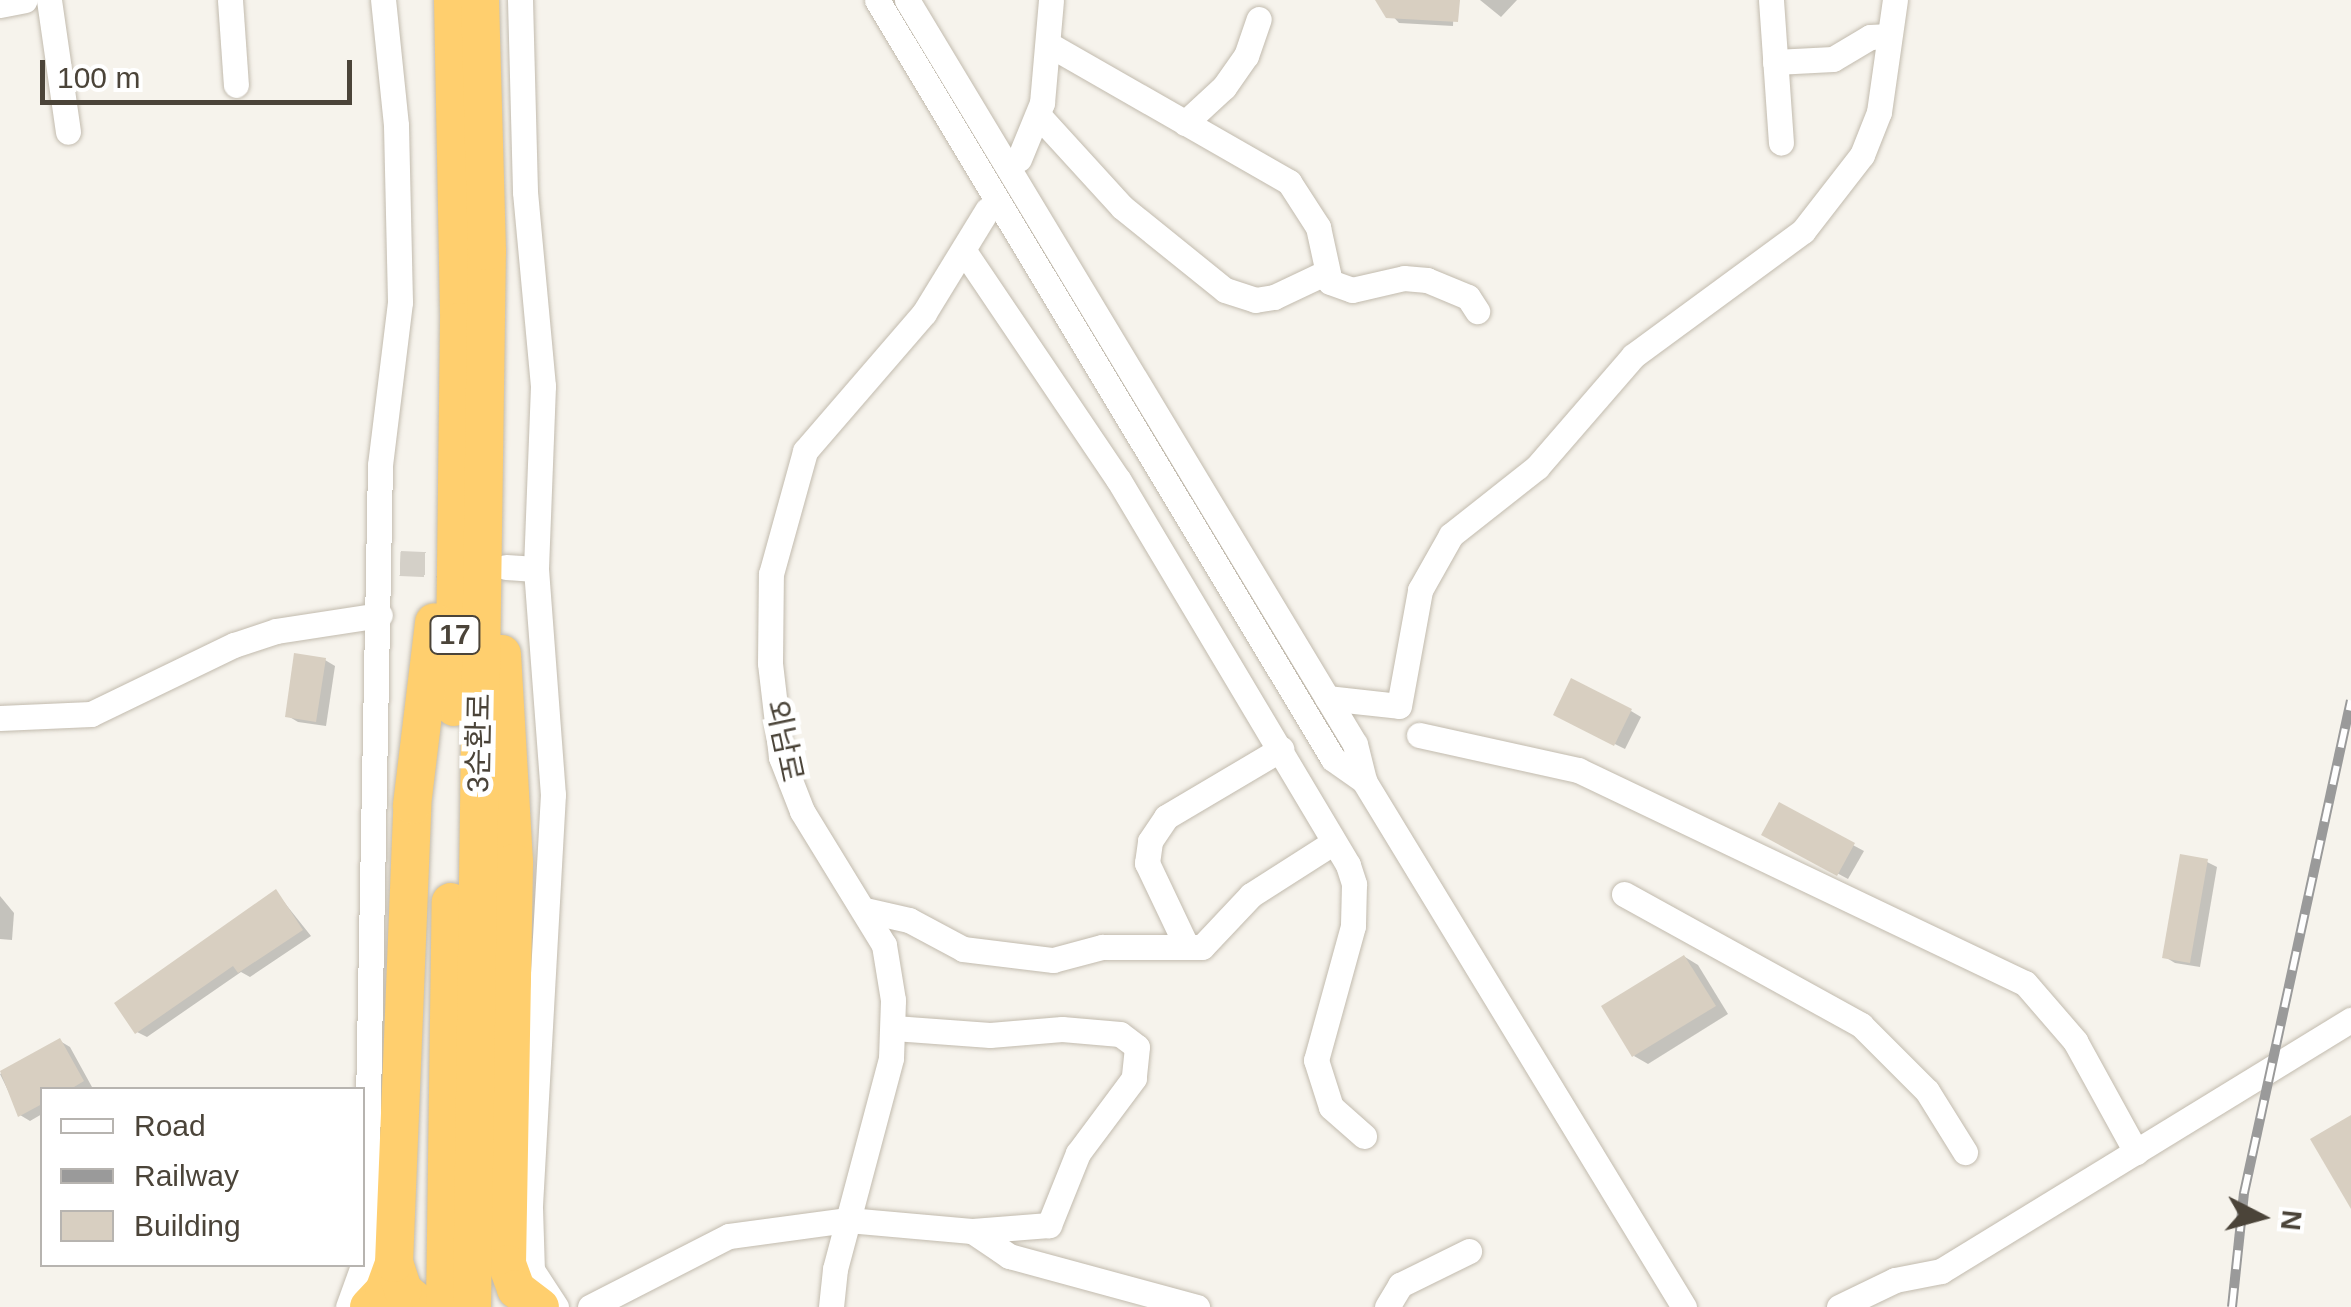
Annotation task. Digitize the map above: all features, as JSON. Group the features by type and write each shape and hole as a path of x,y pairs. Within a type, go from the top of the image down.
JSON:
{"highway":[{"name":"3순환로","path":"452,0 471,411"},
{"name":"3순환로","path":"476,1307 467,1278 471,411 480,0"},
{"path":"423,1307 399,1284 394,1263 412,805 471,411"},
{"path":"369,1307 384,1291 394,1263"},
{"path":"467,1278 516,1289 540,1307"}],"street":[{"path":"0,5 26,0"},
{"path":"49,0 68,132"},
{"path":"230,0 236,85"},
{"path":"365,1260 380,615 390,563 380,464 400,302 396,125 383,0"},
{"path":"520,0 525,192 543,386 536,569 553,794 530,1208 532,1270 556,1307"},
{"path":"877,0 1175,470 1327,698 1355,744 1364,782 1684,1307"},
{"path":"907,0 1334,758 1364,782"},
{"path":"1019,159 1039,116 1051,0"},
{"path":"1771,0 1781,143"},
{"path":"1327,698 1399,706 1410,624 1442,548 1537,466 1634,356 1803,231 1862,155 1878,112 1895,0"},
{"path":"1185,122 1235,72 1259,18"},
{"path":"1775,62 1833,59 1870,37 1890,36"},
{"path":"1048,44 1289,182 1306,199 1330,282 1352,290 1404,278 1427,280 1468,296 1476,311"},
{"path":"1039,116 1122,208 1225,290 1255,300 1274,297 1327,272"},
{"name":"외남로","path":"831,1307 894,1028 884,945 802,812 781,757 770,663 771,574 805,451 897,347 966,254 988,210"},
{"path":"966,254 1131,500 1280,749 1354,884 1356,904 1320,1038 1318,1078 1331,1107 1364,1136"},
{"path":"1131,500 1175,470"},
{"path":"506,567 536,569"},
{"path":"0,718 91,714 234,645 276,631 380,615"},
{"path":"1419,736 1578,770 2025,983 2075,1041 2136,1152"},
{"path":"1186,945 1147,864 1150,841 1166,817 1280,749"},
{"path":"865,910 909,920 962,949 1054,960 1102,947 1202,947 1251,895 1334,842"},
{"path":"1624,894 1861,1025 1927,1091 1965,1152"},
{"path":"1839,1307 1895,1280 1942,1271 2351,1020"},
{"path":"590,1307 729,1236 848,1220 972,1231 1049,1225 1078,1153 1134,1078 1137,1047 1120,1034 1062,1029 990,1035 894,1028"},
{"path":"972,1231 1009,1256 1198,1307"},
{"path":"1394,1296 1469,1251"},
{"path":"1394,1296 1417,1258"},
{"path":"348,1307 362,1267"}],"building":[{"path":"1375,0 1460,0 1458,22 1386,18"},
{"path":"294,653 326,658 316,722 285,717"},
{"path":"1571,678 1632,709 1614,746 1553,715"},
{"path":"1779,802 1855,843 1837,876 1761,835"},
{"path":"2180,854 2208,859 2190,963 2162,958"},
{"path":"276,889 303,930 238,973 233,966 135,1034 114,1003"},
{"path":"1684,955 1716,1006 1632,1057 1601,1006"},
{"path":"60,1038 84,1081 74,1087 40,1087 40,1105 18,1117 0,1071"},
{"path":"2351,1115 2351,1209 2310,1139"}],"tunnel":[{"path":"400,563 470,566"}],"railway":[{"path":"2232,1307 2244,1193 2351,700"}]}
